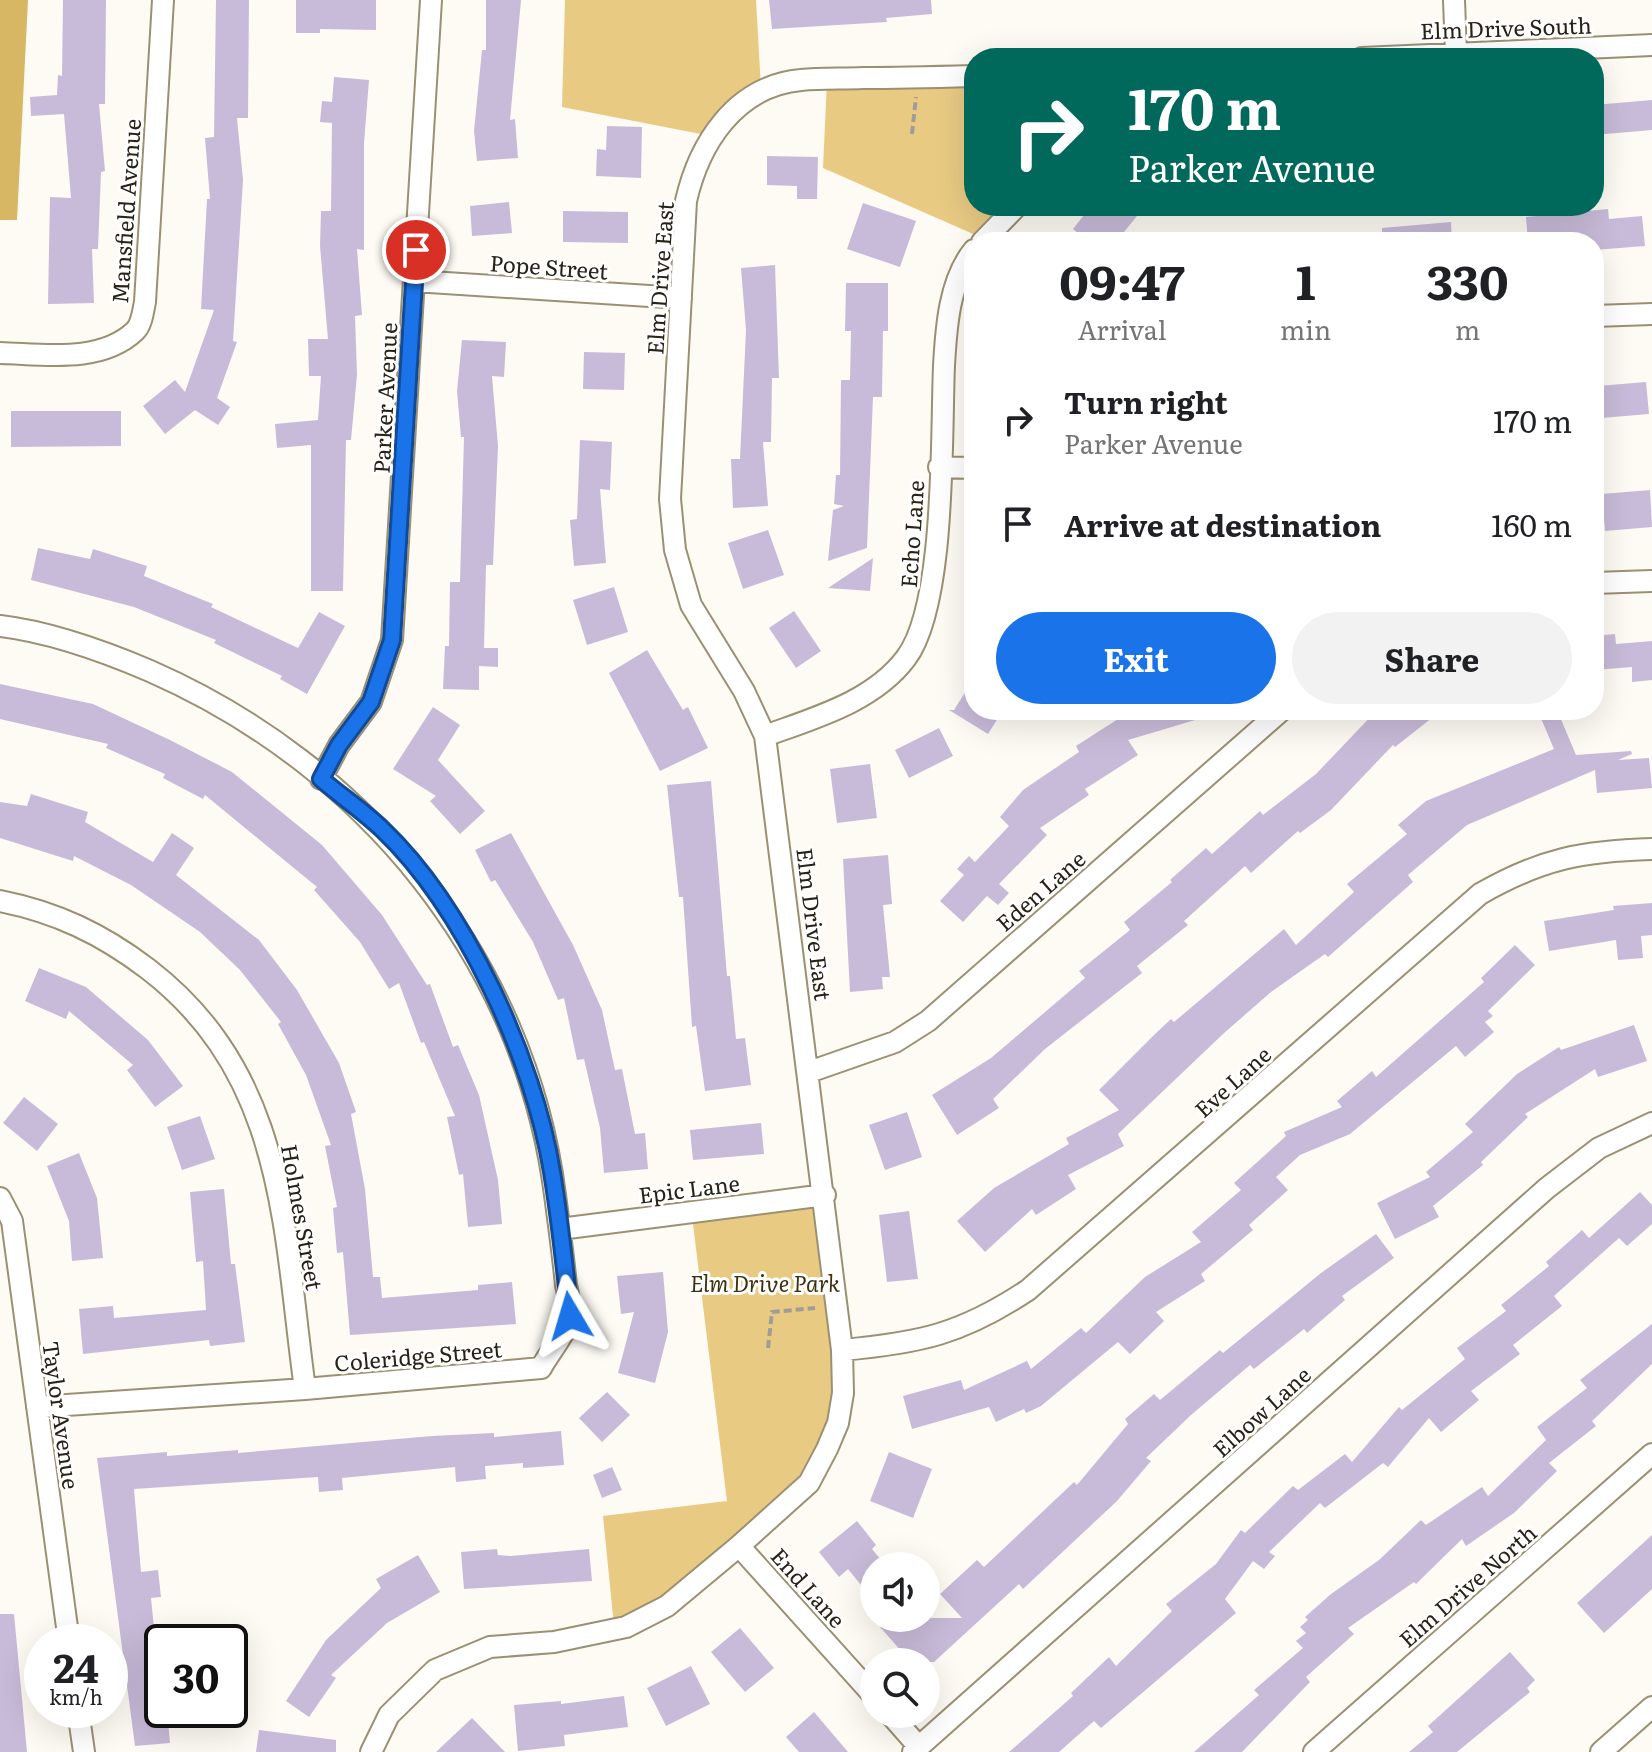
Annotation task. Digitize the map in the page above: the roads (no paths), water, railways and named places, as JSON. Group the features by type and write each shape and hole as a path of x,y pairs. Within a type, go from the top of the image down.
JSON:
{"street":[{"name":"Mansfield Avenue","path":"0,353 73,354 104,350 135,332 140,323 145,302 163,0"},
{"name":"Parker Avenue","path":"321,779 339,745 371,702 392,640 431,0"},
{"path":"1454,0 1456,48"},
{"name":"Elm Drive South","path":"1578,48 1652,45"},
{"name":"Elm Drive East","path":"371,1752 389,1715 435,1670 490,1647 554,1642 626,1627 667,1606 809,1483 838,1423 843,1393 842,1350 825,1195 765,736 744,691 691,605 675,550 670,499 689,190 694,166 711,134 748,99 798,80 964,76"},
{"path":"992,232 1007,216"},
{"name":"Echo Lane","path":"765,736 843,707 880,683 906,658 929,609 946,332 955,289 964,271"},
{"name":"Pope Street","path":"414,281 681,298"},
{"path":"1604,316 1652,314"},
{"path":"939,467 964,468"},
{"path":"1604,583 1652,581"},
{"name":"Coleridge Street","path":"0,626 66,641 119,658 209,697 286,746 382,829 405,854 475,957 512,1034 533,1092 552,1170 570,1316 541,1368 305,1389 37,1407"},
{"name":"Eden Lane","path":"809,1072 895,1042 928,1021 1271,720"},
{"name":"Eve Lane","path":"842,1350 906,1345 960,1330 1028,1290 1480,894 1521,871 1571,855 1652,849"},
{"name":"Holmes Street","path":"0,901 37,908 117,946 187,1003 238,1071 255,1106 275,1169 305,1389"},
{"name":"Elbow Lane","path":"916,1749 1547,1188 1599,1148 1652,1123"},
{"name":"Epic Lane","path":"560,1229 825,1195"},
{"name":"Taylor Avenue","path":"0,1198 12,1221 67,1624"},
{"name":"Elm Drive North","path":"1314,1752 1652,1454"},
{"name":"End Lane","path":"739,1546 860,1680"},
{"path":"1601,1752 1652,1707"},
{"path":"81,1728 84,1752"},
{"path":"900,1728 916,1749"}],"park label":[{"name":"Elm Drive Park","path":"765,1282"}]}
